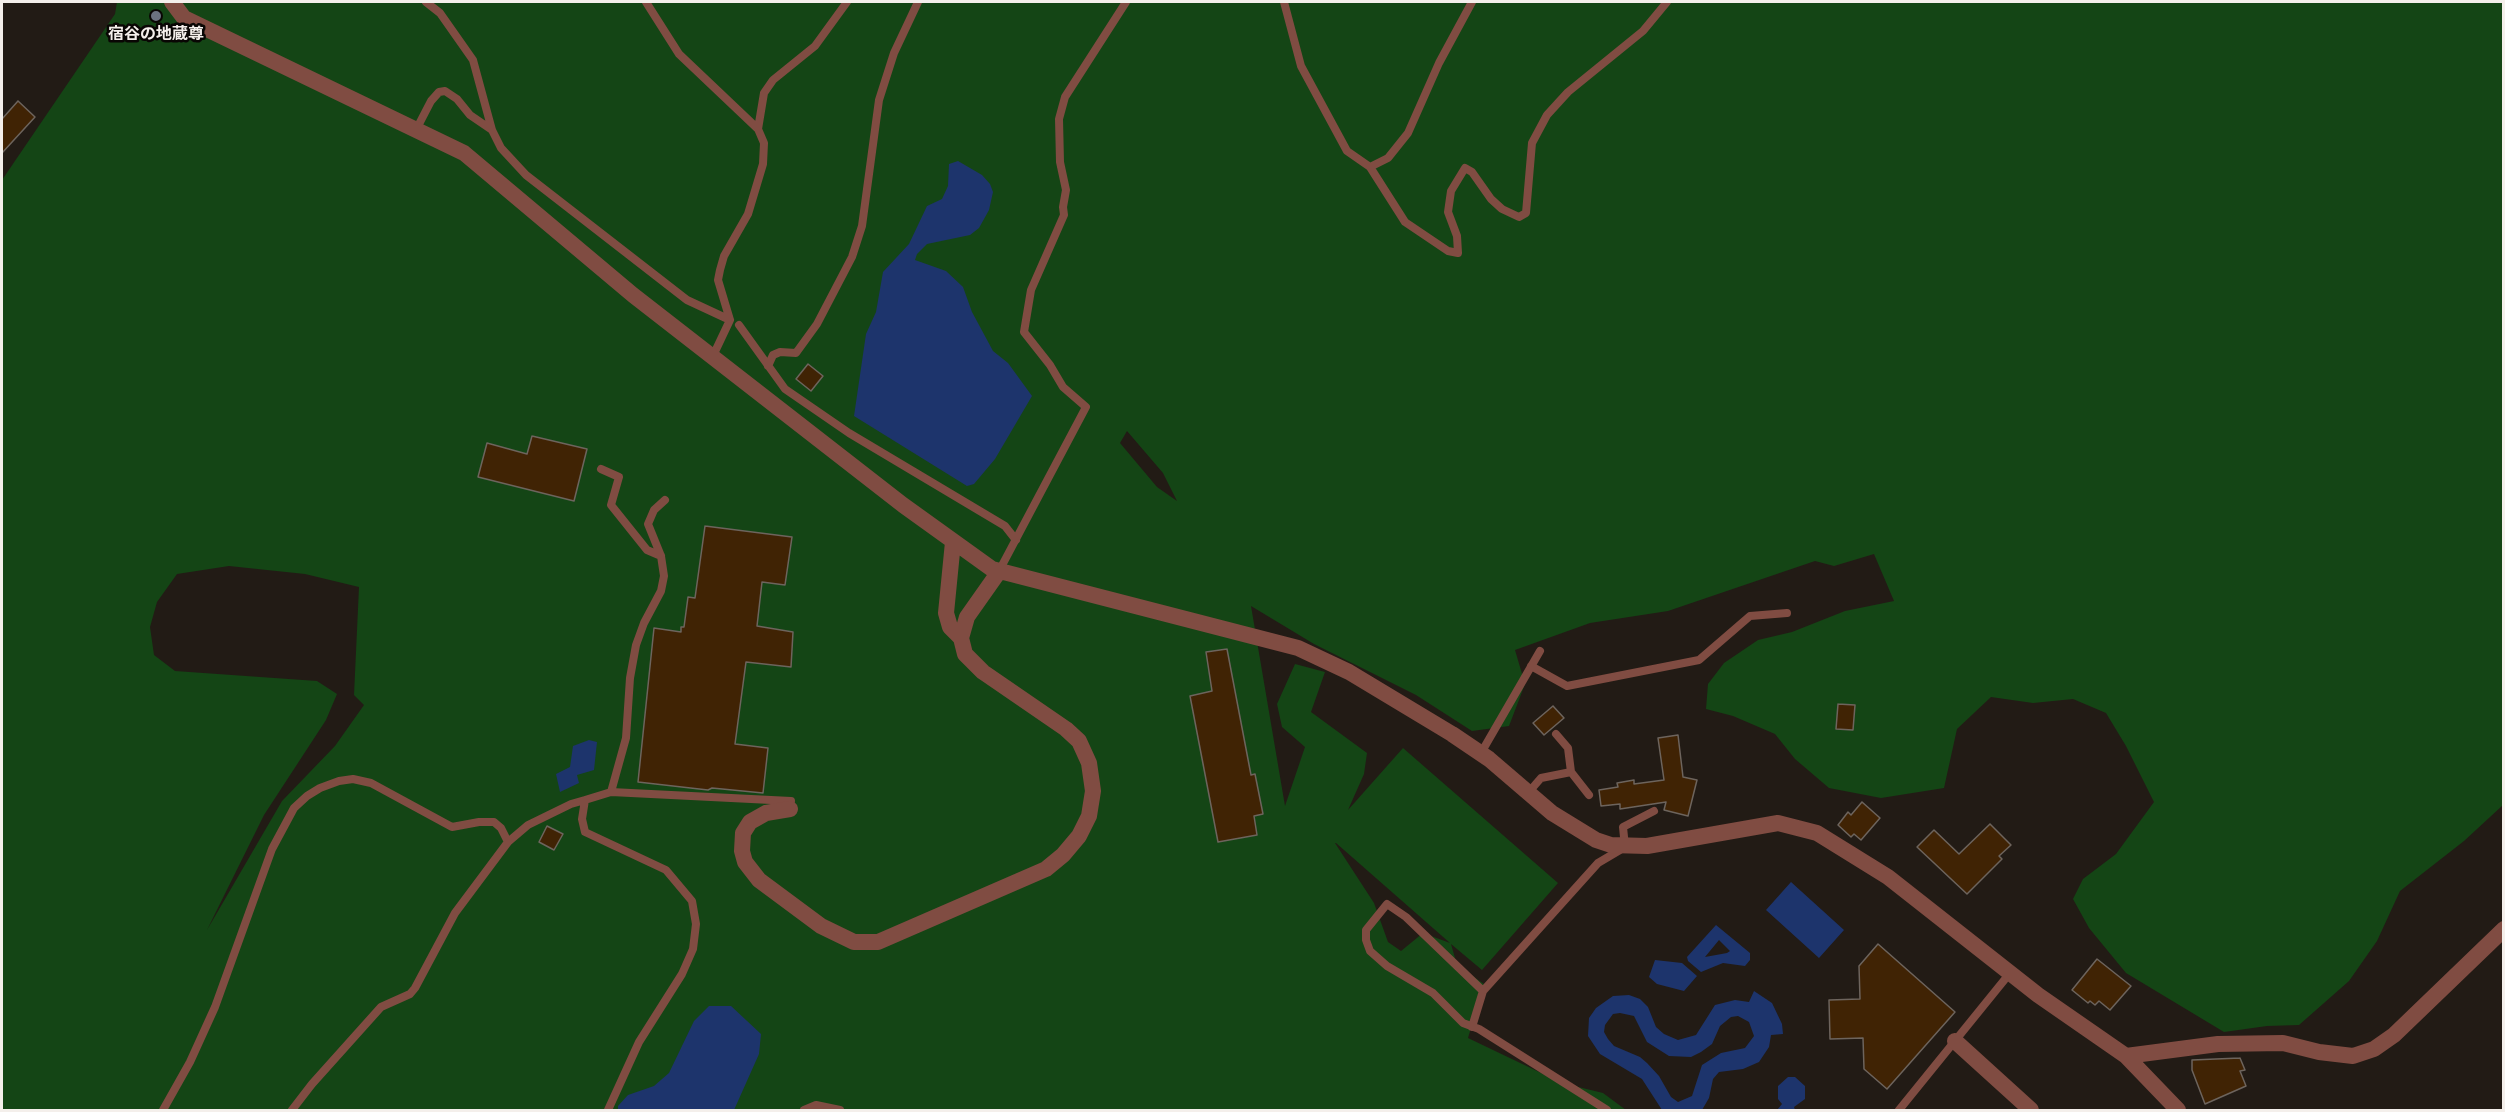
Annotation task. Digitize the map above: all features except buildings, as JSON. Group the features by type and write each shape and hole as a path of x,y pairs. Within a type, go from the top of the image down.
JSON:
{"street":[{"path":"172,2 184,18 417,128 464,153 712,358 953,542 998,573 1298,648 1349,672 1481,753 1552,813 1596,840 1625,847 1778,823 1800,827 1835,841 1888,877 2010,973 2126,1056 2178,1110"},
{"path":"953,542 946,614 950,627 961,638"},
{"path":"791,805 766,813 750,822 743,833 742,851 745,862 759,880 821,926 854,942 878,942 1046,869 1063,855 1078,836 1089,816 1093,791 1086,756 1079,741 1066,729 982,672 965,654 961,638 967,617 998,573"},
{"path":"2126,1056 2218,1044 2283,1043 2319,1052 2353,1056 2374,1049 2394,1035 2500,938"},
{"path":"1955,1041 2031,1110"}],"lane":[{"path":"426,2 440,13 473,60 492,130 501,148 526,175 687,300 730,320"},
{"path":"646,2 679,54 758,129 764,143 763,164 755,194 748,214 724,256 718,280 730,320 712,358"},
{"path":"758,129 764,93 773,80 815,46 847,2"},
{"path":"768,366 773,355 780,352 796,354 817,324 852,257 862,226 879,100 894,53 918,2"},
{"path":"998,573 1086,407 1063,387 1050,365 1024,332 1034,282 1059,232 1064,215 1066,190 1060,162 1059,119 1065,97 1126,2"},
{"path":"1284,2 1301,66 1347,151 1370,168 1405,222 1448,251 1458,253 1457,236 1448,212 1451,191 1465,168 1472,172 1491,199 1502,209 1519,217 1526,213 1532,143 1547,115 1568,92 1643,31 1667,2"},
{"path":"1370,168 1388,158 1408,133 1439,63 1472,2"},
{"path":"417,128 431,101 439,93 445,91 457,99 470,115 492,130"},
{"path":"739,325 748,333 785,389 930,483 969,503 1005,526 1016,540"},
{"path":"602,469 619,477 611,505 647,550 660,556"},
{"path":"611,792 626,738 630,678 636,645 644,623 662,591 664,576 660,556 648,524 654,510 665,500"},
{"path":"1531,666 1567,686 1699,660 1750,616 1786,613"},
{"path":"1481,753 1540,651"},
{"path":"1556,734 1568,748 1571,772 1589,795"},
{"path":"1528,794 1541,778 1571,772"},
{"path":"163,1110 190,1062 215,1007 272,849 294,808 308,796 339,781 371,783 452,827 494,822 501,828 508,842"},
{"path":"292,1110 312,1084 381,1007 410,994 415,988 455,913 508,842 528,825 571,804 611,792 791,805"},
{"path":"585,801 582,819 585,832 666,870 692,901 696,924 693,949 682,974 639,1042 608,1110"},
{"path":"1472,1027 1483,992 1598,863 1625,847 1623,827 1654,811"},
{"path":"1483,992 1406,917 1387,904 1366,930 1366,940 1370,951 1387,966 1433,993 1463,1023 1607,1110"},
{"path":"1899,1110 2010,973"},
{"path":"804,1110 816,1105 840,1110"}],"green space":[{"path":"117,2 2503,2 2503,805 2464,841 2400,891 2377,941 2349,981 2299,1025 2267,1026 2224,1032 2126,973 2089,928 2073,899 2083,879 2116,854 2154,802 2126,746 2106,713 2073,699 2033,703 1991,697 1957,729 1944,788 1881,798 1829,788 1795,759 1775,734 1733,716 1706,709 1708,684 1724,663 1758,640 1792,632 1845,611 1894,601 1874,554 1834,566 1815,561 1668,611 1590,623 1515,650 1525,684 1509,726 1472,731 1416,695 1314,644 1251,606 1285,806 1305,747 1282,727 1277,704 1295,664 1325,672 1311,712 1367,753 1364,774 1348,810 1403,748 1558,883 1482,970 1451,944 1457,965 1484,984 1468,1038 1562,1083 1603,1093 1626,1110 2,1110 2,180 115,14","holes":["1127,431 1163,473 1177,501 1157,487 1120,443","229,566 305,574 359,587 354,695 364,705 335,746 282,801 207,930 264,815 326,720 337,694 317,681 175,671 154,655 150,627 157,602 177,574","1335,843 1450,943 1423,933 1401,951 1388,942 1374,903"]}],"water":[{"path":"958,161 982,175 990,184 993,192 989,210 979,228 970,235 927,244 917,254 915,260 946,271 963,287 972,312 993,351 1008,363 1032,396 995,459 974,484 967,486 854,416 866,334 876,312 883,272 909,244 927,206 942,199 948,186 949,164"},
{"path":"589,740 597,742 594,770 577,775 579,783 560,792 556,774 570,767 573,746"},
{"path":"1791,882 1844,930 1819,958 1766,910"},
{"path":"1716,925 1750,953 1750,960 1745,966 1723,963 1701,972 1688,961 1687,957","holes":["1719,940 1730,951 1727,953 1705,957"]},
{"path":"1655,960 1682,963 1697,976 1684,991 1657,984 1649,977"},
{"path":"1754,991 1772,1003 1782,1024 1783,1034 1771,1035 1769,1047 1759,1062 1743,1069 1719,1072 1713,1079 1709,1098 1702,1110 1662,1110 1642,1079 1600,1054 1588,1036 1589,1018 1596,1008 1613,996 1629,995 1640,999 1648,1007 1656,1027 1664,1034 1678,1040 1696,1035 1715,1005 1735,1000 1749,1002","holes":["1613,1014 1634,1016 1647,1042 1669,1056 1691,1057 1701,1052 1712,1044 1720,1026 1731,1017 1738,1016 1749,1022 1754,1036 1745,1048 1721,1053 1702,1065 1692,1096 1678,1102 1671,1097 1659,1076 1647,1063 1640,1057 1614,1046 1604,1032 1605,1025"]},
{"path":"709,1006 731,1006 761,1034 759,1054 734,1110 618,1110 618,1106 628,1095 654,1086 669,1073 694,1021"},
{"path":"1788,1077 1795,1077 1805,1086 1805,1099 1794,1107 1795,1110 1777,1110 1782,1104 1778,1099 1778,1086"}],"place":[{"name":"宿谷の地蔵尊","path":"156,16"}]}
